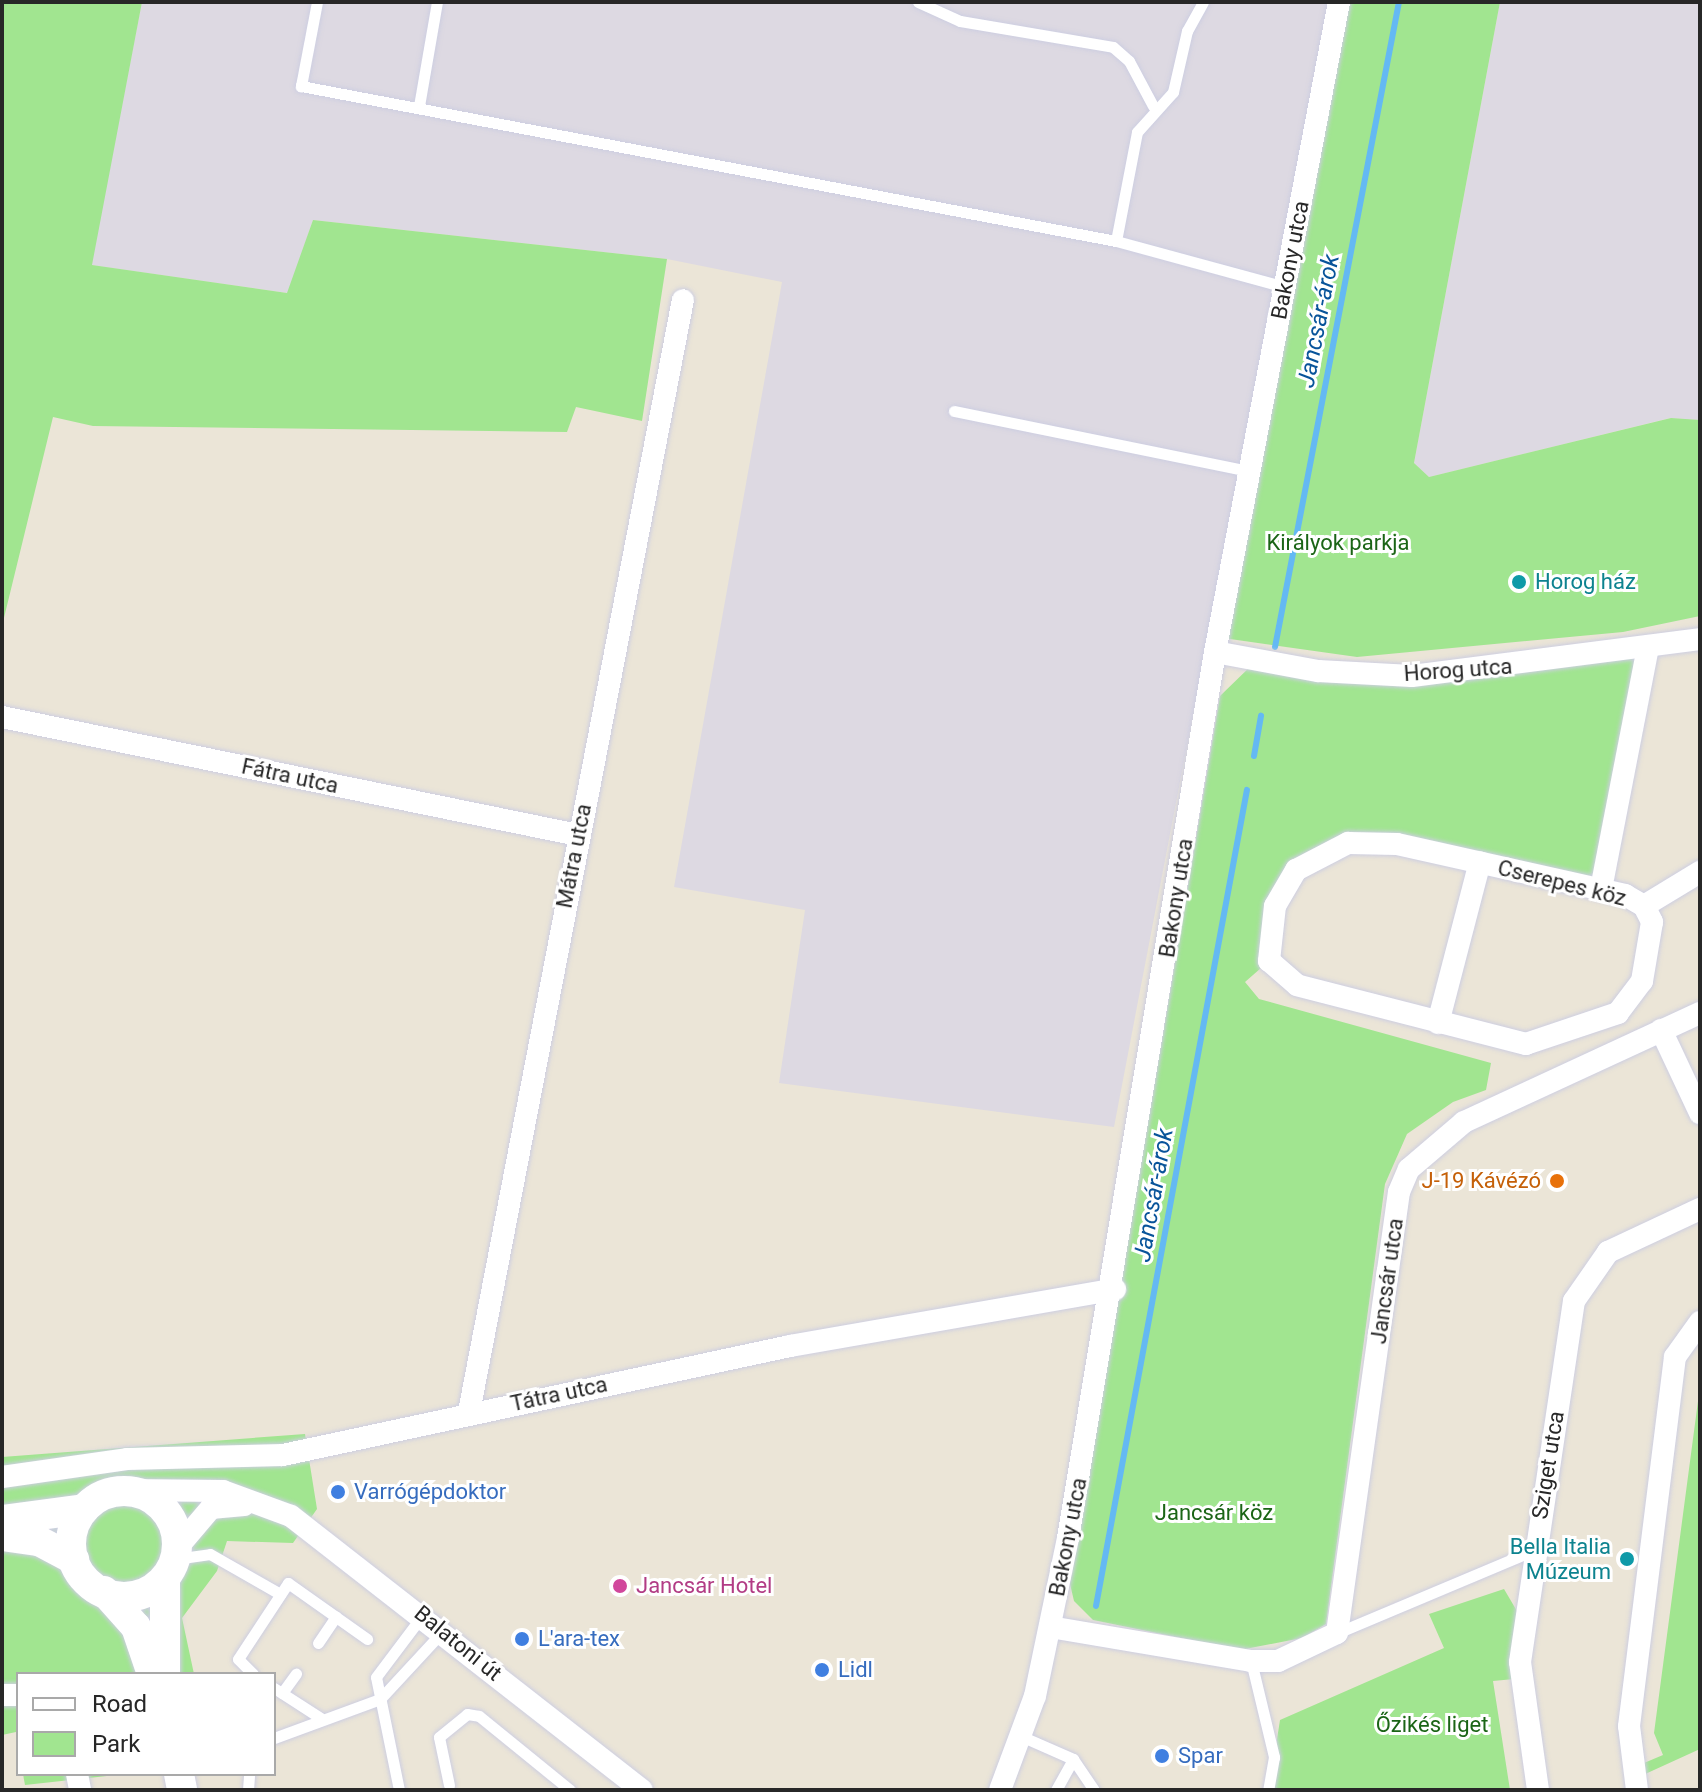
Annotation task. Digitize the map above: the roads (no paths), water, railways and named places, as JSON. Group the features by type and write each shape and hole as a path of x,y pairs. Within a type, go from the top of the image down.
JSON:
{"main road":[{"path":"2,1520 84,1509 124,1490 162,1506 173,1562 165,1672"},
{"path":"74,1560 72,1541 84,1509"},
{"path":"2,1536 39,1541 74,1560 136,1627 151,1672"},
{"path":"104,1591 137,1595 173,1562"}],"street":[{"name":"Bakony utca","path":"1000,1790 1023,1737 1050,1627 1115,1289 1215,652 1339,2"},
{"name":"Mátra utca","path":"469,1412 683,300"},
{"name":"Horog utca","path":"1215,652 1255,662 1318,671 1412,676 1700,639"},
{"path":"1601,889 1648,648"},
{"name":"Fátra utca","path":"2,717 578,835"},
{"name":"Cserepes köz","path":"1348,843 1397,844 1601,889 1644,906 1652,944 1642,981 1618,1013 1526,1044 1438,1023 1280,976 1267,943 1275,906 1296,870 1348,843"},
{"name":"Cserepes köz","path":"1438,1023 1480,862"},
{"name":"Cserepes köz","path":"1644,906 1700,872"},
{"name":"Jancsár utca","path":"1337,1633 1399,1192 1409,1169 1464,1122 1700,1013"},
{"path":"1661,1030 1700,1113"},
{"name":"Sziget utca","path":"1538,1790 1520,1662 1534,1550 1581,1283 1608,1252 1700,1209"},
{"name":"Tátra utca","path":"2,1477 127,1459 283,1455 469,1412 1115,1289"},
{"path":"1637,1790 1629,1726 1675,1357 1700,1322"},
{"name":"Balatoni út","path":"124,1490 223,1491 269,1504 444,1629 642,1790"},
{"path":"173,1562 211,1508 269,1504"},
{"path":"1050,1627 1251,1661 1278,1661 1337,1633"}],"lane":[{"path":"317,2 301,86 1116,241 1285,287"},
{"path":"419,106 437,2"},
{"path":"918,2 960,21 1113,47 1129,61 1153,106"},
{"path":"1116,241 1137,132 1153,106 1173,92 1187,31 1203,2"},
{"path":"954,411 1250,471"},
{"path":"1337,1633 1534,1550"},
{"path":"173,1562 210,1554 280,1594"},
{"path":"251,1672 238,1659 288,1583 367,1639"},
{"path":"399,1790 376,1677 423,1614"},
{"path":"318,1643 336,1616"},
{"path":"276,1737 380,1699 444,1629"},
{"path":"1251,1661 1274,1757 1268,1790"},
{"path":"296,1674 278,1690 322,1719"},
{"path":"449,1785 439,1737 467,1714 479,1716 570,1790"},
{"path":"1023,1737 1073,1759 1094,1790"},
{"path":"1056,1790 1073,1759"}],"waterway":[{"name":"Jancsár-árok","path":"1275,647 1399,2"},
{"name":"Jancsár-árok","path":"1254,756 1261,716"},
{"name":"Jancsár-árok","path":"1096,1606 1247,790"}],"place":[{"name":"Horog ház","path":"1519,582"},
{"name":"J-19 Kávézó","path":"1557,1181"},
{"name":"Varrógépdoktor","path":"338,1492"},
{"name":"Bella Italia Múzeum","path":"1627,1559"},
{"name":"Jancsár Hotel","path":"620,1586"},
{"name":"L'ara-tex","path":"522,1639"},
{"name":"Lidl","path":"822,1670"},
{"name":"Spar","path":"1162,1756"}],"park label":[{"name":"Királyok parkja","path":"1338,543"},
{"name":"Jancsár köz","path":"1214,1513"},
{"name":"Őzikés liget","path":"1432,1725"}]}
